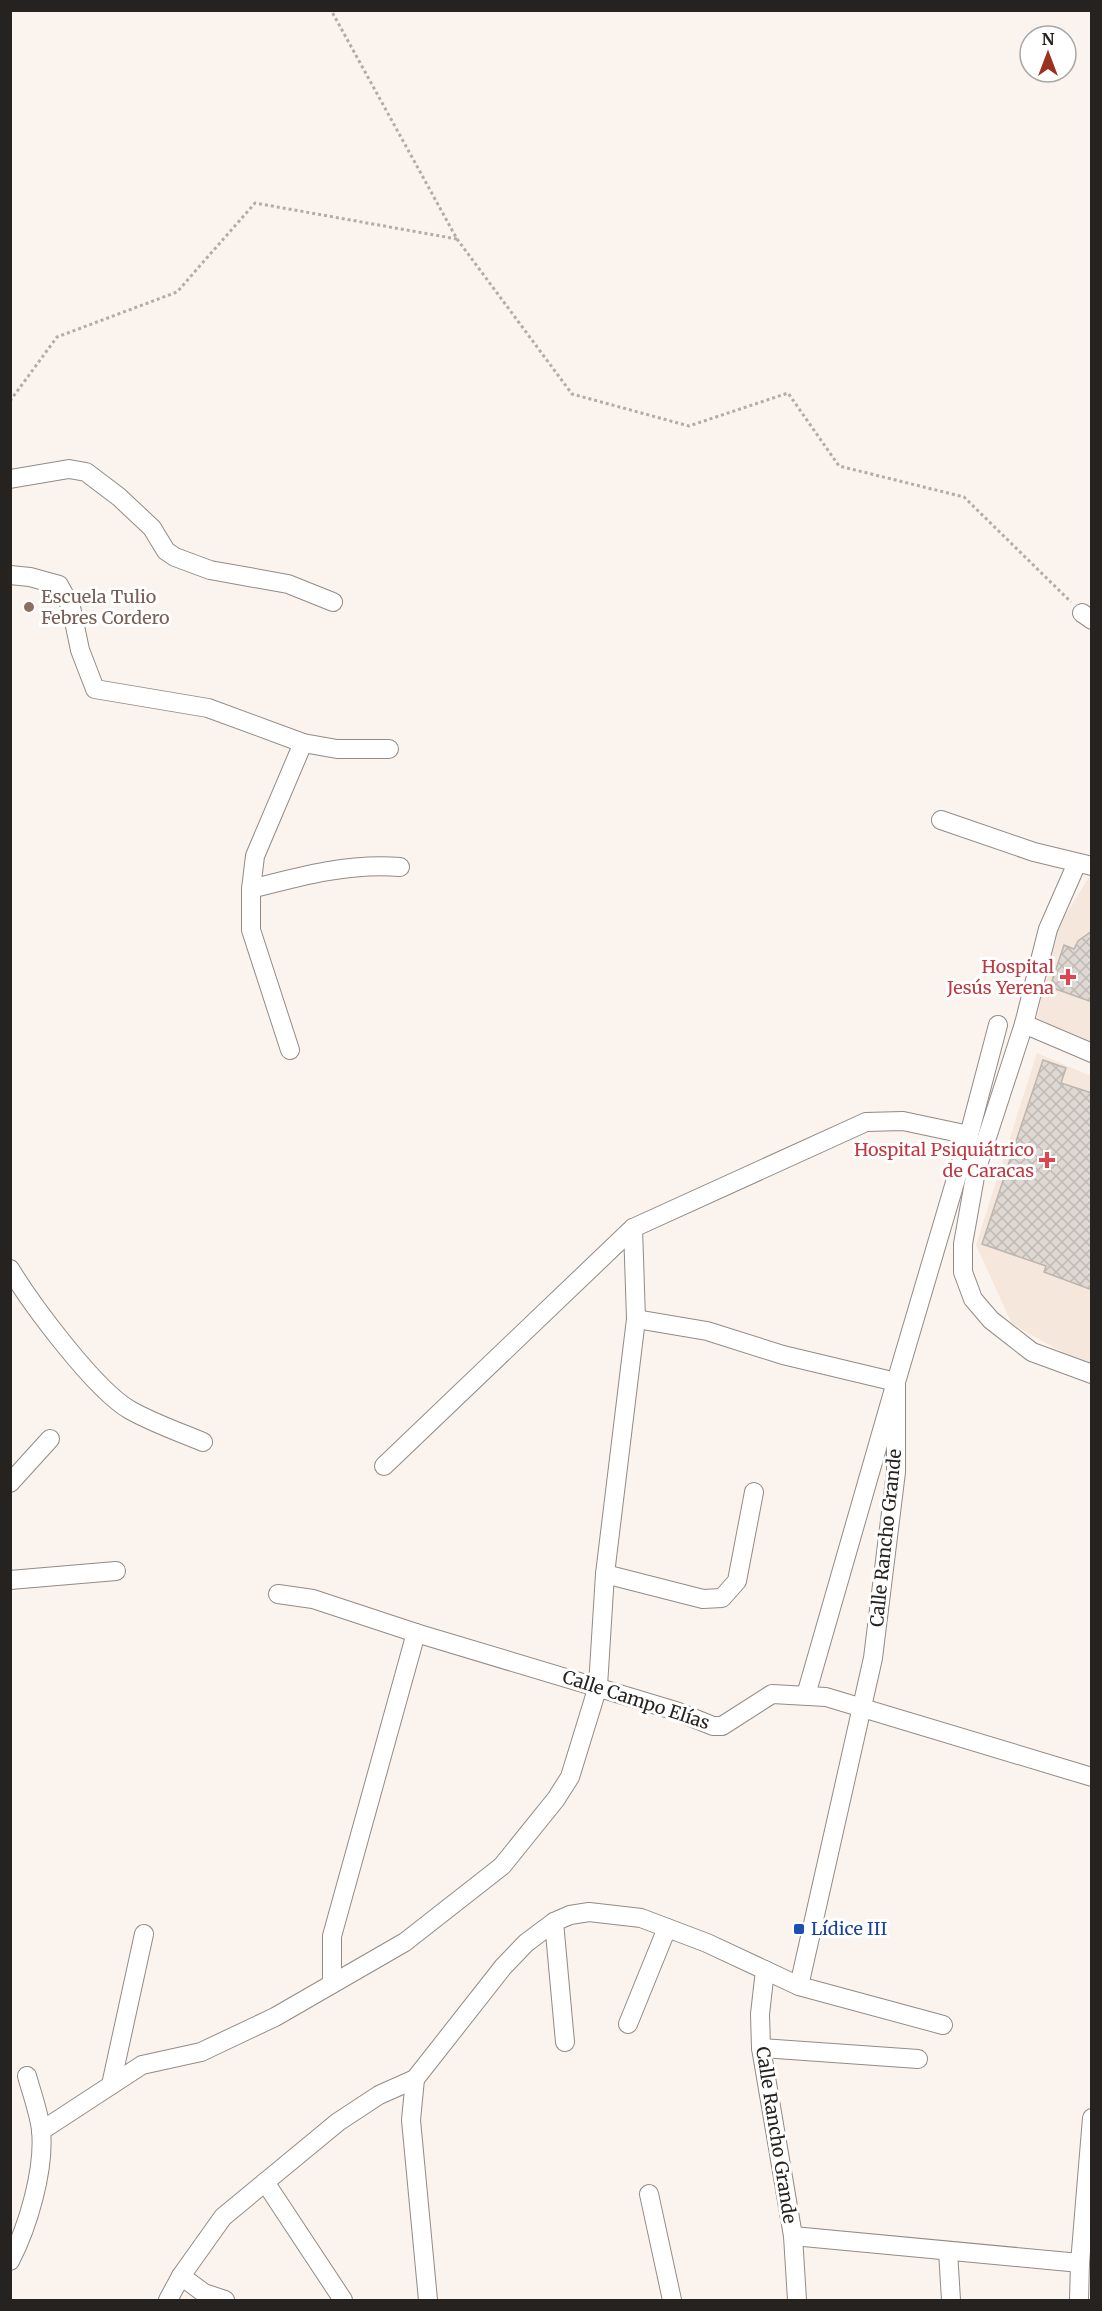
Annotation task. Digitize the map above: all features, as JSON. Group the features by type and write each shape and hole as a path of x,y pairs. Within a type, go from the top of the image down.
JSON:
{"street":[{"path":"10,479 69,469 86,472 119,497 152,528 166,550 175,557 210,570 288,584 333,602"},
{"path":"10,575 30,577 59,585 71,607 80,650 95,689 208,708 303,743 337,749 389,748"},
{"path":"290,1050 251,930 251,889 255,856 303,743"},
{"path":"941,820 1084,864 1048,929 1024,1024 976,1171 963,1244 963,1272 973,1299 991,1320 1032,1352 1092,1374"},
{"path":"251,889 327,870 372,865 400,867"},
{"path":"1024,1024 1092,1053"},
{"name":"Calle Rancho Grande","path":"799,1986 873,1658 896,1472 896,1382 969,1135 998,1025"},
{"path":"384,1466 633,1228 866,1122 903,1120 969,1135"},
{"path":"41,2131 142,2065 201,2052 275,2017 405,1942 502,1866 556,1799 570,1777 598,1686 605,1574 636,1319 633,1228"},
{"path":"10,1269 22,1288 89,1373 129,1410 203,1442"},
{"path":"636,1319 708,1330 783,1355 896,1382 806,1695"},
{"path":"10,1483 50,1439"},
{"path":"605,1574 703,1599 722,1598 737,1581 754,1492"},
{"path":"10,1580 116,1571"},
{"name":"Calle Campo Elías","path":"278,1594 314,1599 416,1634 598,1686 713,1726 729,1723 752,1704 772,1694 826,1697 1092,1777"},
{"path":"332,1984 332,1936 416,1634"},
{"path":"168,2301 181,2276 223,2217 338,2122 379,2096 415,2079 503,1967 526,1943 554,1922 570,1915 589,1912 641,1918 799,1986 942,2025"},
{"path":"554,1922 565,2042"},
{"path":"628,2024 667,1928"},
{"path":"111,2085 144,1934"},
{"name":"Calle Rancho Grande","path":"765,1970 760,2014 761,2048 793,2236 797,2301"},
{"path":"761,2048 918,2059"},
{"path":"10,2261 30,2209 38,2167 41,2131 27,2076"},
{"path":"415,2079 411,2120 428,2301"},
{"path":"1079,2301 1092,2118"},
{"path":"265,2182 343,2301"},
{"path":"649,2194 672,2301"},
{"path":"793,2236 1080,2263"},
{"path":"948,2251 951,2301"},
{"path":"181,2276 204,2293 225,2301"}],"path":[{"path":"331,10 457,239 572,394 689,426 788,393 839,466 964,497 1087,617"},
{"path":"10,401 57,337 177,292 255,203 457,239"}],"shaded area":[{"name":"Hospital Jesús Yerena","path":"1091,874 1091,1043 1037,1019 1053,935"},
{"name":"Hospital Psiquiátrico de Caracas","path":"1037,1053 1091,1076 1091,1368 1012,1324 976,1245"}],"building":[{"path":"1092,931 1092,1002 1050,987 1064,945 1074,949 1078,941"},
{"name":"Hospital Psiquiátrico de Caracas","path":"1043,1060 1066,1068 1061,1083 1092,1093 1092,1290 1044,1272 1046,1266 982,1244"}],"place":[{"name":"Escuela Tulio Febres Cordero","path":"29,607"},
{"name":"Hospital Jesús Yerena","path":"1068,977"},
{"name":"Hospital Psiquiátrico de Caracas","path":"1047,1160"},
{"name":"Lídice III","path":"799,1929"}]}
